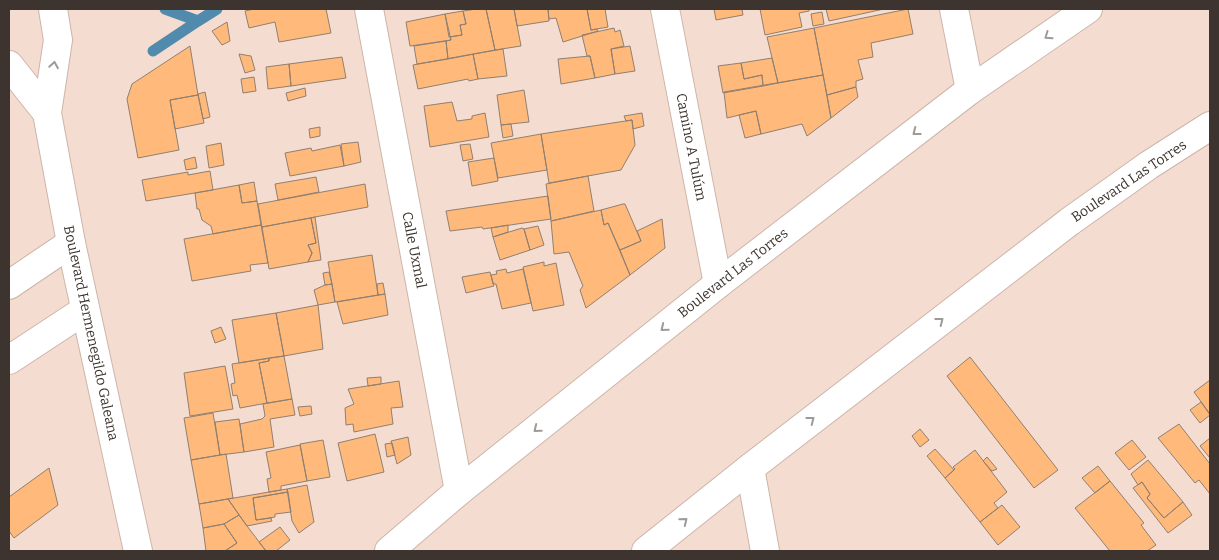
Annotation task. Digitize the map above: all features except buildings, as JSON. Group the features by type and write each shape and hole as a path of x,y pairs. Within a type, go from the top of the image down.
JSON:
{"main road":[{"name":"Boulevard Hermenegildo Galeana","path":"52,9 58,40 47,113 71,243 138,551"},
{"name":"Calle Uxmal","path":"369,9 459,491"},
{"name":"Camino A Tulúm","path":"665,9 718,284"},
{"path":"954,9 970,90"},
{"name":"Boulevard Las Torres","path":"389,551 459,491 718,284 970,90 1088,9"},
{"name":"Boulevard Hermenegildo Galeana","path":"9,65 47,113"},
{"name":"Boulevard Las Torres","path":"646,551 750,468 1069,222 1149,165 1210,126"},
{"path":"9,285 71,243"},
{"path":"9,360 86,310"},
{"path":"750,468 765,551"}],"waterway":[{"path":"165,9 198,21 217,9"},
{"path":"153,51 198,21"}]}
